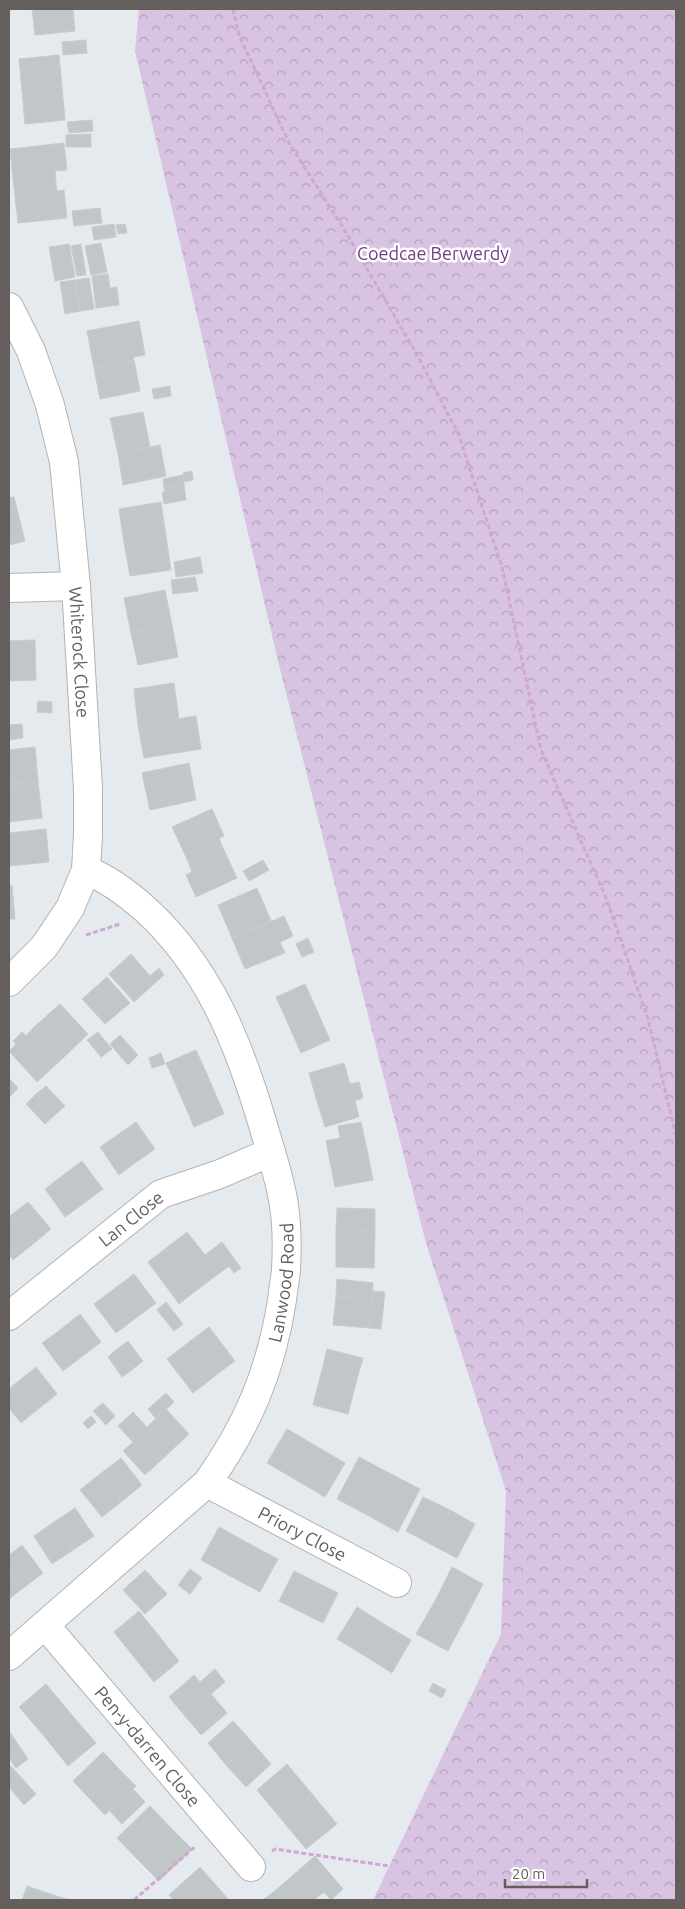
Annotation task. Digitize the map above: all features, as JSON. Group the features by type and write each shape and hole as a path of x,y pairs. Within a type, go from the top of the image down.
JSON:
{"street":[{"name":"Whiterock Close","path":"9,307 31,351 50,405 64,462 76,586 88,789 86,870 70,908 44,947 9,982"},
{"path":"9,588 76,586"},
{"name":"Lanwood Road","path":"9,1656 207,1484 225,1458 247,1418 265,1375 278,1326 286,1270 284,1206 271,1152 249,1076 220,1010 195,965 165,928 134,900 104,877 86,870"},
{"name":"Lan Close","path":"9,1316 162,1194 220,1174 271,1152"},
{"name":"Priory Close","path":"207,1484 397,1583"},
{"name":"Pen-y-darren Close","path":"44,1625 251,1866"}],"path":[{"path":"233,9 239,35 290,144 342,226 415,351 458,434 502,567 541,750 607,900 648,1019 676,1135"},
{"path":"56,928 84,936 150,914"},
{"path":"134,1900 217,1828"},
{"path":"251,1866 274,1849 389,1866"}],"green space":[{"name":"Coedcae Berwerdy","path":"139,9 676,9 676,1900 373,1900 501,1634 506,1491 426,1243 279,665 135,51"}],"building":[{"path":"32,9 73,9 75,31 35,35"},
{"path":"86,40 87,53 63,55 62,42"},
{"path":"59,55 65,120 25,124 19,59"},
{"path":"92,120 93,131 69,133 67,122"},
{"path":"91,134 91,147 66,147 66,135"},
{"path":"64,143 67,170 55,171 56,183 14,188 10,149"},
{"path":"56,183 57,191 64,190 67,218 18,223 14,188"},
{"path":"100,208 102,223 74,226 72,211"},
{"path":"114,224 116,237 94,240 92,227"},
{"path":"125,224 127,233 118,234 116,225"},
{"path":"101,243 107,272 91,275 85,246"},
{"path":"69,244 75,277 55,281 49,247"},
{"path":"81,244 86,275 77,276 71,246"},
{"path":"108,274 110,288 117,287 119,305 96,308 92,276"},
{"path":"89,278 94,309 80,311 75,280"},
{"path":"75,280 80,311 65,314 60,282"},
{"path":"139,321 145,355 133,357 134,360 94,368 87,331"},
{"path":"134,360 140,391 100,399 94,368"},
{"path":"170,386 171,396 154,399 152,389"},
{"path":"143,412 150,447 118,454 110,418"},
{"path":"160,445 166,476 123,485 118,454"},
{"path":"192,471 193,480 185,482 183,473"},
{"path":"183,475 184,485 164,488 163,479"},
{"path":"184,485 186,500 164,504 162,492 165,492 164,488"},
{"path":"14,497 25,541 9,545 9,498"},
{"path":"161,502 166,536 124,543 119,509"},
{"path":"166,536 171,570 130,576 124,543"},
{"path":"200,557 203,573 176,577 174,562"},
{"path":"195,577 198,591 173,594 171,580"},
{"path":"165,590 172,625 131,633 124,598"},
{"path":"172,625 178,657 138,665 131,633"},
{"path":"35,640 36,680 9,681 9,641"},
{"path":"174,683 179,719 138,725 134,689"},
{"path":"38,701 52,702 52,713 37,712"},
{"path":"196,716 201,749 144,758 138,725"},
{"path":"22,724 23,738 9,740 9,725"},
{"path":"35,747 38,781 9,784 9,750"},
{"path":"189,763 196,800 150,810 142,773"},
{"path":"38,781 42,818 9,822 9,784"},
{"path":"212,809 224,836 219,838 222,846 188,861 172,827"},
{"path":"46,829 49,862 9,866 9,833"},
{"path":"222,846 237,878 196,897 186,875 192,872 188,861"},
{"path":"263,860 269,870 249,881 243,871"},
{"path":"12,885 15,919 9,919 9,886"},
{"path":"257,888 271,921 232,938 218,905"},
{"path":"284,916 293,936 280,942 285,953 245,969 232,938"},
{"path":"308,938 314,952 302,957 296,944"},
{"path":"131,954 150,976 159,968 164,975 134,1002 109,974"},
{"path":"107,977 130,1003 105,1024 82,999"},
{"path":"305,984 319,1015 290,1028 276,997"},
{"path":"60,1004 88,1034 62,1059 33,1028"},
{"path":"319,1015 330,1040 301,1053 290,1028"},
{"path":"33,1028 62,1059 37,1082 9,1051 16,1044 13,1041 22,1032 26,1036"},
{"path":"98,1032 112,1049 101,1057 87,1040"},
{"path":"120,1035 138,1055 128,1065 110,1044"},
{"path":"196,1050 206,1072 176,1085 166,1063"},
{"path":"161,1053 165,1064 152,1068 149,1058"},
{"path":"344,1063 349,1081 314,1091 309,1073"},
{"path":"206,1072 224,1114 194,1127 176,1085"},
{"path":"9,1078 18,1088 9,1098"},
{"path":"349,1081 350,1084 359,1082 363,1098 355,1101 359,1117 325,1127 314,1091"},
{"path":"46,1086 65,1106 55,1115 36,1094"},
{"path":"36,1094 55,1115 45,1124 26,1104"},
{"path":"136,1122 155,1149 135,1163 116,1136"},
{"path":"361,1122 368,1154 330,1162 326,1141 340,1138 338,1126"},
{"path":"116,1136 135,1163 119,1175 100,1147"},
{"path":"368,1154 373,1180 335,1187 330,1162"},
{"path":"82,1161 103,1189 83,1204 62,1176"},
{"path":"62,1176 83,1204 65,1217 45,1189"},
{"path":"28,1202 51,1229 33,1244 10,1216"},
{"path":"337,1208 375,1209 375,1231 336,1230"},
{"path":"10,1216 33,1244 13,1260 9,1254"},
{"path":"336,1230 375,1231 374,1268 336,1267"},
{"path":"187,1232 205,1255 222,1242 241,1268 234,1273 229,1266 197,1290 165,1249"},
{"path":"165,1249 197,1290 179,1304 148,1262"},
{"path":"134,1274 156,1303 116,1333 94,1304"},
{"path":"337,1279 373,1283 372,1300 336,1296"},
{"path":"372,1291 385,1292 381,1329 369,1328"},
{"path":"336,1296 372,1300 369,1328 333,1325"},
{"path":"166,1302 183,1324 174,1331 157,1310"},
{"path":"80,1314 101,1342 80,1358 60,1330"},
{"path":"209,1327 235,1361 220,1372 194,1338"},
{"path":"60,1330 80,1358 63,1371 42,1343"},
{"path":"194,1338 220,1372 206,1383 180,1349"},
{"path":"128,1341 143,1361 133,1369 117,1349"},
{"path":"117,1349 133,1369 122,1377 108,1357"},
{"path":"180,1349 206,1383 193,1393 167,1359"},
{"path":"327,1349 363,1358 357,1379 322,1370"},
{"path":"36,1367 57,1394 37,1410 16,1383"},
{"path":"322,1370 357,1379 348,1414 313,1405"},
{"path":"16,1383 37,1410 21,1423 9,1408 9,1389"},
{"path":"166,1393 174,1402 156,1419 148,1409"},
{"path":"103,1403 115,1416 106,1425 93,1411"},
{"path":"166,1409 189,1434 170,1452 147,1427"},
{"path":"133,1412 170,1452 145,1475 123,1451 133,1442 118,1426"},
{"path":"91,1416 96,1422 88,1429 83,1423"},
{"path":"287,1429 316,1446 296,1480 267,1463"},
{"path":"316,1446 345,1463 325,1497 296,1480"},
{"path":"359,1457 389,1473 367,1515 337,1499"},
{"path":"121,1458 142,1485 122,1501 100,1474"},
{"path":"389,1473 420,1489 398,1532 367,1515"},
{"path":"100,1474 122,1501 102,1517 80,1490"},
{"path":"423,1497 450,1510 432,1545 406,1531"},
{"path":"75,1508 94,1536 73,1550 54,1522"},
{"path":"450,1510 475,1524 457,1558 432,1545"},
{"path":"54,1522 73,1550 52,1564 34,1536"},
{"path":"219,1527 248,1543 230,1576 201,1560"},
{"path":"248,1543 278,1559 260,1592 230,1576"},
{"path":"22,1545 43,1573 22,1589 9,1572 9,1555"},
{"path":"452,1567 483,1584 466,1617 435,1601"},
{"path":"190,1569 202,1578 190,1594 178,1585"},
{"path":"145,1570 167,1594 145,1614 123,1590"},
{"path":"294,1571 316,1582 301,1612 279,1601"},
{"path":"9,1572 22,1589 9,1599"},
{"path":"316,1582 338,1593 323,1623 301,1612"},
{"path":"435,1601 466,1617 448,1651 416,1634"},
{"path":"357,1607 384,1624 365,1656 337,1639"},
{"path":"139,1611 159,1636 134,1657 114,1632"},
{"path":"384,1624 411,1640 392,1673 365,1656"},
{"path":"159,1636 179,1661 154,1682 134,1657"},
{"path":"215,1669 225,1682 185,1716 169,1697 194,1675 200,1682"},
{"path":"433,1683 446,1690 442,1698 429,1691"},
{"path":"46,1684 71,1714 44,1736 19,1707"},
{"path":"211,1694 227,1713 201,1735 185,1716"},
{"path":"71,1714 96,1743 68,1766 44,1736"},
{"path":"233,1721 252,1742 226,1765 208,1743"},
{"path":"9,1731 28,1759 16,1768 9,1758"},
{"path":"252,1742 271,1764 246,1787 226,1765"},
{"path":"103,1752 119,1769 89,1798 73,1781"},
{"path":"287,1764 312,1794 282,1820 257,1790"},
{"path":"11,1766 36,1794 24,1805 9,1787 9,1769"},
{"path":"119,1769 136,1786 105,1815 89,1798"},
{"path":"133,1789 145,1802 122,1824 110,1811"},
{"path":"312,1794 337,1824 306,1849 282,1820"},
{"path":"150,1806 171,1828 138,1860 117,1838"},
{"path":"171,1828 192,1849 159,1881 138,1860"},
{"path":"315,1856 343,1889 331,1900 324,1892 314,1900 285,1900 276,1890"},
{"path":"200,1867 229,1900 174,1900 169,1895"},
{"path":"27,1886 50,1894 48,1900 22,1900"},
{"path":"276,1890 285,1900 263,1900"},
{"path":"50,1894 70,1900 48,1900"}]}
